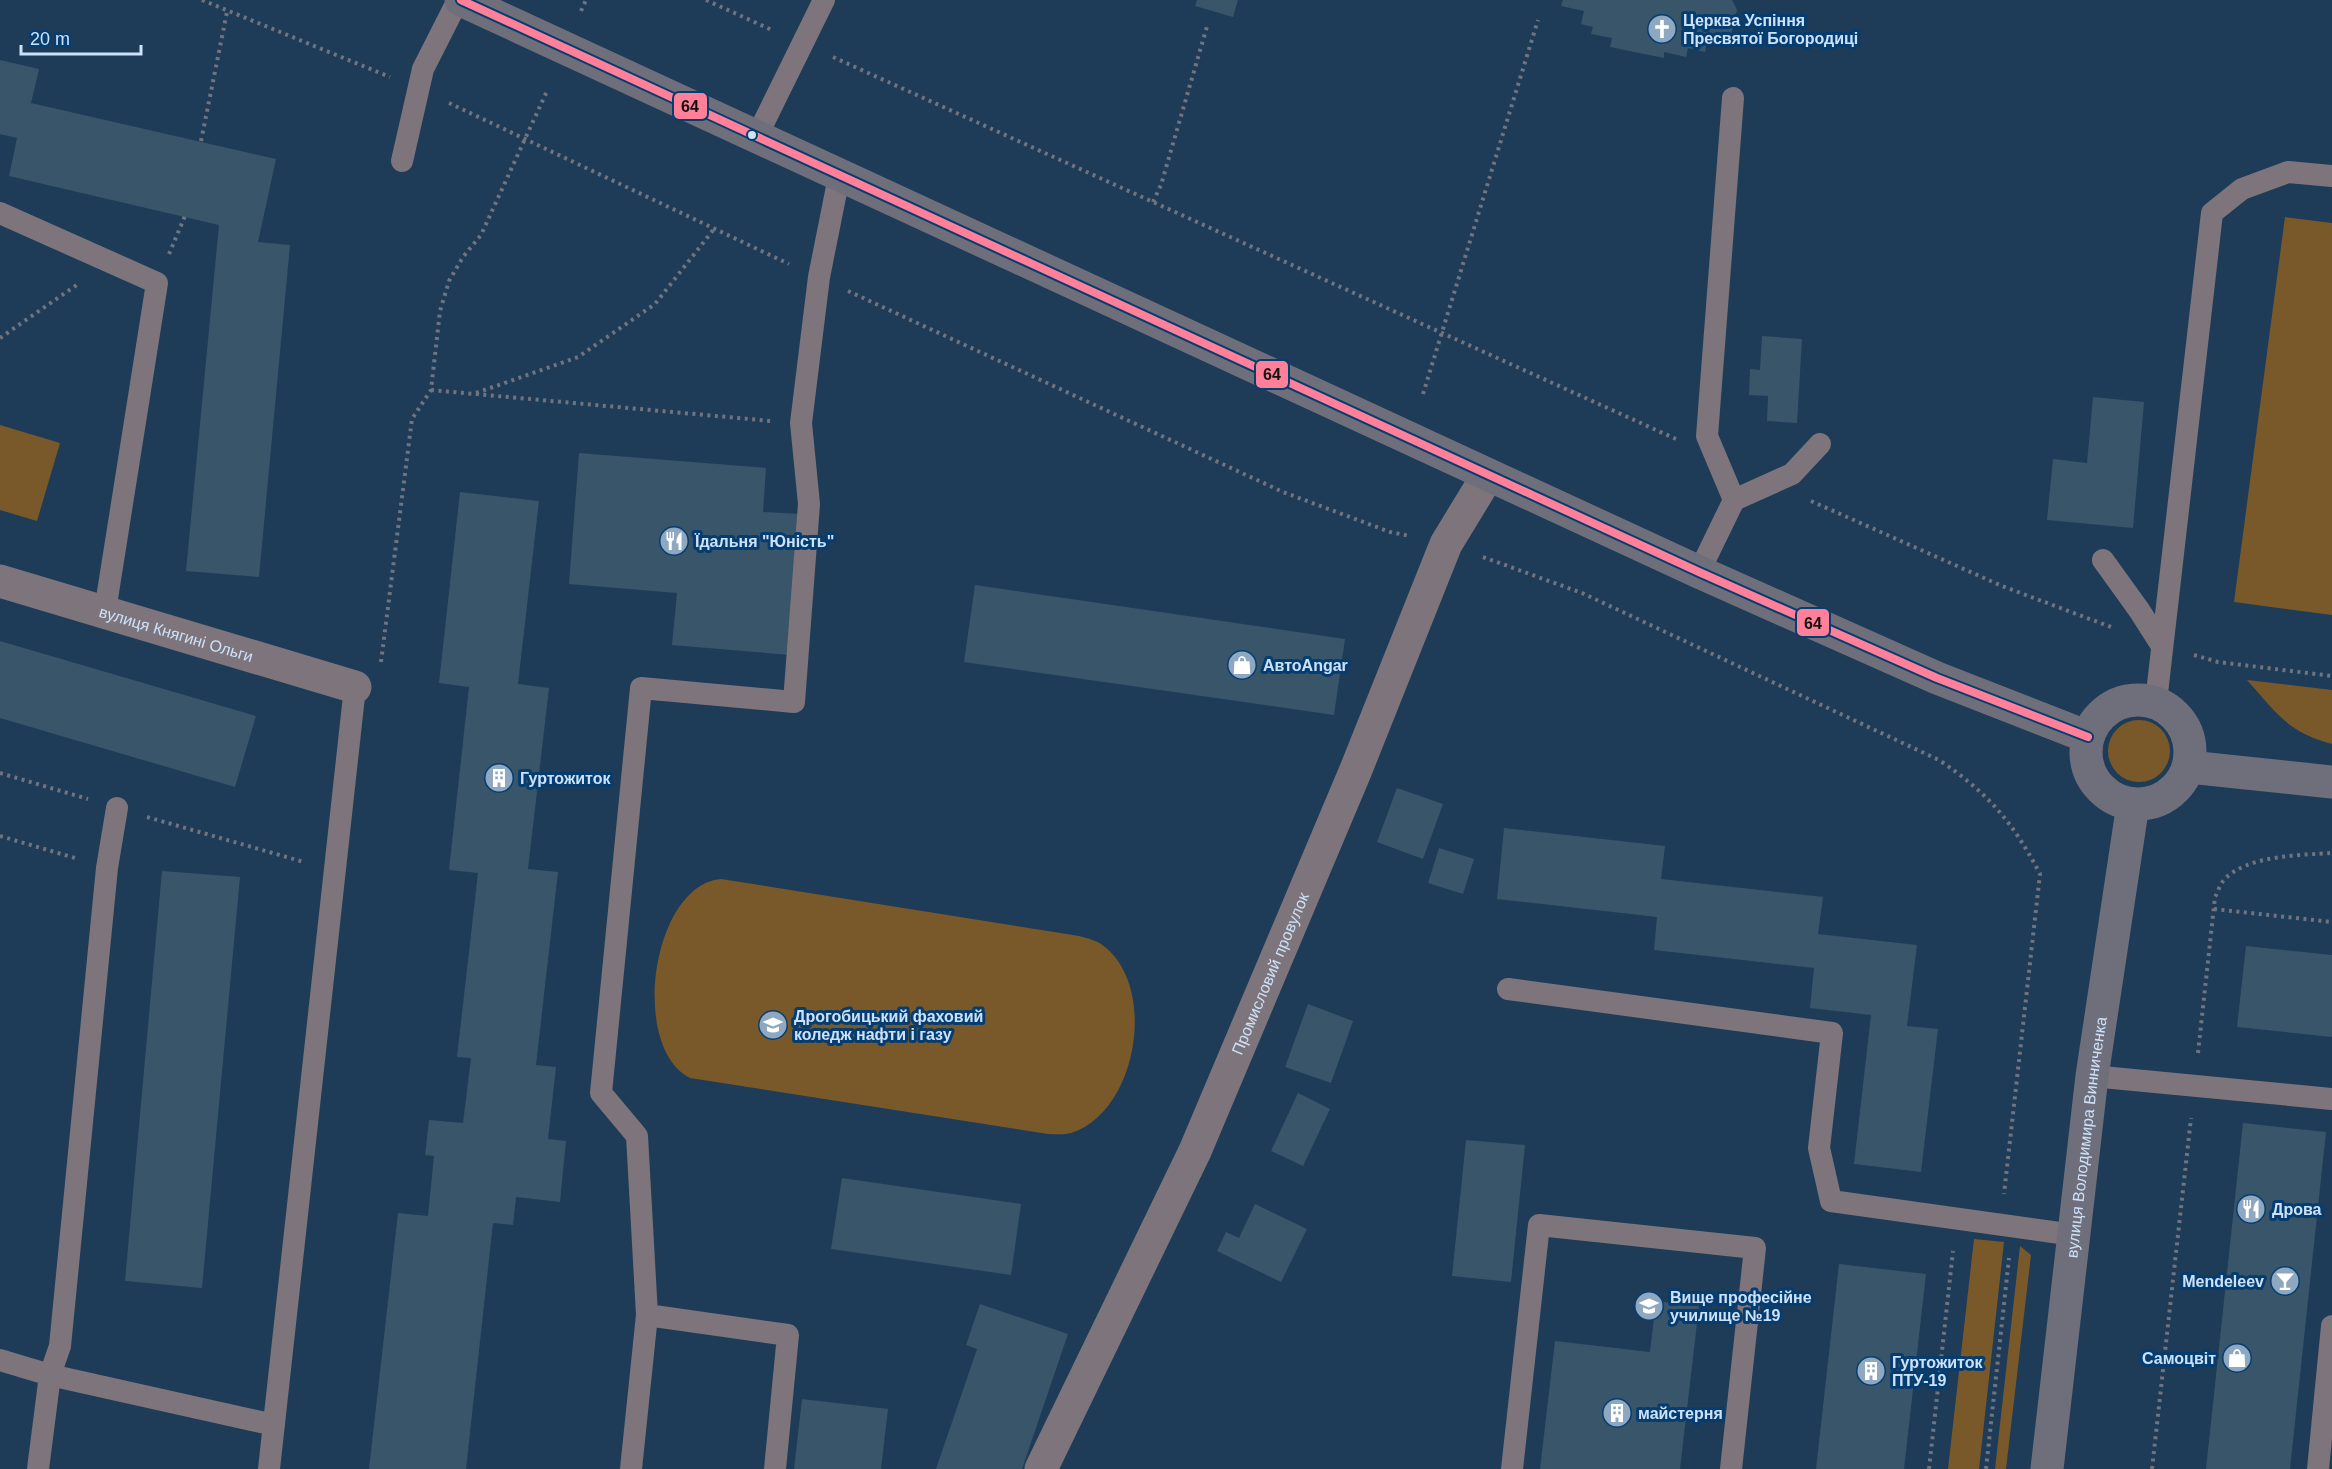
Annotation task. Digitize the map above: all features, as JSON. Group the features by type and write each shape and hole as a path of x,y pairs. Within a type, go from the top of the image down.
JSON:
{"street":[{"path":"460,0 839,177 1699,572 1937,678 2088,736"},
{"name":"Промисловий провулок","path":"1041,1469 1195,1151 1355,772 1446,544 1488,475"},
{"name":"вулиця Княгині Ольги","path":"0,580 105,611 367,679"},
{"path":"2142,700 2156,702 2168,708 2185,728 2191,754 2185,776 2172,793 2154,803 2133,804 2113,798 2097,786 2085,757 2088,736 2098,718 2114,705 2142,700"},
{"path":"2189,767 2332,782"},
{"name":"вулиця Володимира Винниченка","path":"2047,1469 2092,1076 2133,804"}],"lane":[{"path":"402,161 423,69 460,0"},
{"path":"756,138 824,0"},
{"path":"1733,98 1707,436 1734,500"},
{"path":"2156,702 2212,213 2242,189 2288,172 2332,176"},
{"path":"631,1469 647,1315 637,1136 601,1093 640,688 794,702 809,504 801,423 819,278 839,177"},
{"path":"0,213 157,283 105,611"},
{"path":"1699,572 1734,500 1792,474 1820,444"},
{"path":"2103,560 2139,609 2162,646"},
{"path":"269,1469 334,871 367,679"},
{"path":"38,1469 50,1375 60,1346 107,868 117,808"},
{"path":"1508,989 1832,1033 1819,1148 1830,1201 2074,1235"},
{"path":"2092,1076 2332,1099"},
{"path":"1512,1469 1539,1225 1755,1248 1731,1469"},
{"path":"647,1315 788,1335 775,1469"},
{"path":"2318,1469 2332,1326"},
{"path":"0,1360 50,1375 274,1425"}],"path":[{"path":"202,0 417,88 819,278 1283,492 1390,532 1446,544 1582,593 1938,760 1970,780 1997,807 2021,837 2040,874 1986,1469"},
{"path":"581,11 586,0"},
{"path":"706,0 1716,458"},
{"path":"201,141 227,12"},
{"path":"1423,394 1538,20"},
{"path":"1153,202 1161,185 1208,23"},
{"path":"367,679 412,419 431,390 440,311 449,281 463,257 481,235 547,91"},
{"path":"157,283 185,216"},
{"path":"473,394 579,357 655,304 714,229"},
{"path":"0,338 110,262"},
{"path":"431,390 801,423"},
{"path":"1772,483 2001,586 2162,646 2218,662 2332,676"},
{"path":"0,773 334,871"},
{"path":"0,836 107,868"},
{"path":"2152,1469 2215,897 2224,880 2243,867 2273,858 2332,853"},
{"path":"2214,909 2332,922"},
{"path":"1929,1469 1956,1218"}],"shaded area":[{"path":"2285,217 2332,223 2332,615 2234,602"},
{"path":"0,425 60,443 37,521 0,510"},
{"path":"2247,680 2332,690 2332,744 2304,734 2293,727 2275,712"},
{"path":"2133,720 2145,720 2161,729 2168,739 2170,751 2168,763 2161,773 2145,782 2133,782 2122,777 2113,768 2108,757 2108,745 2113,734 2122,725"},
{"path":"721,879 1079,936 1101,944 1119,963 1130,987 1135,1016 1133,1046 1125,1075 1112,1100 1094,1120 1071,1133 1048,1134 690,1078 671,1061 659,1035 655,1003 657,969 665,936 678,908 697,888"},
{"path":"1974,1239 2004,1242 1979,1469 1948,1469"},
{"path":"2020,1246 2031,1255 2006,1469 1995,1469"}],"building":[{"path":"1197,0 1238,0 1233,17 1195,6"},
{"name":"Церква Успіння Пресвятої Богородиці","path":"1563,0 1732,0 1737,10 1732,32 1720,41 1708,38 1705,52 1688,48 1686,57 1664,52 1664,58 1610,47 1612,38 1591,34 1593,27 1581,24 1584,11 1561,6"},
{"path":"0,60 39,69 31,103 276,159 258,242 290,245 259,577 186,571 219,225 9,176 17,138 0,134"},
{"path":"1762,336 1802,339 1797,423 1767,421 1768,396 1749,395 1750,369 1760,370"},
{"path":"2093,397 2144,402 2133,528 2047,520 2053,459 2087,463"},
{"path":"579,453 766,468 763,512 801,514 790,655 672,645 677,593 569,584"},
{"path":"460,492 539,501 518,684 549,688 528,869 558,872 536,1065 556,1067 548,1139 566,1141 560,1202 516,1197 513,1225 493,1223 466,1469 369,1469 398,1213 428,1216 434,1156 425,1155 429,1120 463,1123 471,1058 457,1057 478,873 449,870 469,687 439,683"},
{"path":"975,585 1345,639 1334,715 964,662"},
{"path":"0,641 256,716 235,787 0,718"},
{"path":"1397,788 1443,804 1423,859 1377,842"},
{"path":"1504,828 1665,846 1661,879 1823,897 1818,934 1917,945 1907,1026 1938,1029 1921,1172 1854,1164 1871,1015 1810,1008 1814,968 1654,950 1657,917 1497,899"},
{"path":"1439,848 1474,859 1463,894 1428,883"},
{"path":"162,871 240,877 202,1288 125,1281"},
{"path":"2246,946 2332,955 2332,1037 2237,1027"},
{"path":"1308,1004 1353,1021 1331,1083 1285,1067"},
{"path":"1298,1093 1330,1109 1303,1166 1271,1151"},
{"path":"2243,1123 2326,1132 2290,1469 2206,1469"},
{"path":"1466,1140 1525,1145 1511,1282 1452,1276"},
{"path":"842,1178 1021,1204 1011,1275 831,1249"},
{"path":"1255,1204 1307,1229 1281,1282 1217,1251 1226,1232 1239,1238"},
{"name":"Гуртожиток ПТУ-19","path":"1839,1264 1926,1274 1904,1469 1816,1469"},
{"name":"майстерня","path":"1656,1301 1699,1306 1680,1469 1540,1469 1555,1341 1650,1352"},
{"path":"980,1304 1068,1334 1022,1469 936,1469 977,1349 966,1345"},
{"path":"802,1399 888,1409 881,1469 794,1469"}],"transit line":[{"name":"64","path":"461,0 1699,572 1937,678 2088,737"}],"place":[{"name":"Церква Успіння Пресвятої Богородиці","path":"1662,29"},
{"name":"Їдальня \"Юність\"","path":"674,541"},
{"name":"АвтоAngar","path":"1242,665"},
{"name":"Гуртожиток","path":"499,778"},
{"name":"Дрогобицький фаховий коледж нафти і газу","path":"773,1025"},
{"name":"Дрова","path":"2251,1209"},
{"name":"Mendeleev","path":"2285,1281"},
{"name":"Вище професійне училище №19","path":"1649,1306"},
{"name":"Самоцвіт","path":"2237,1358"},
{"name":"Гуртожиток ПТУ-19","path":"1871,1371"},
{"name":"майстерня","path":"1617,1413"}]}
